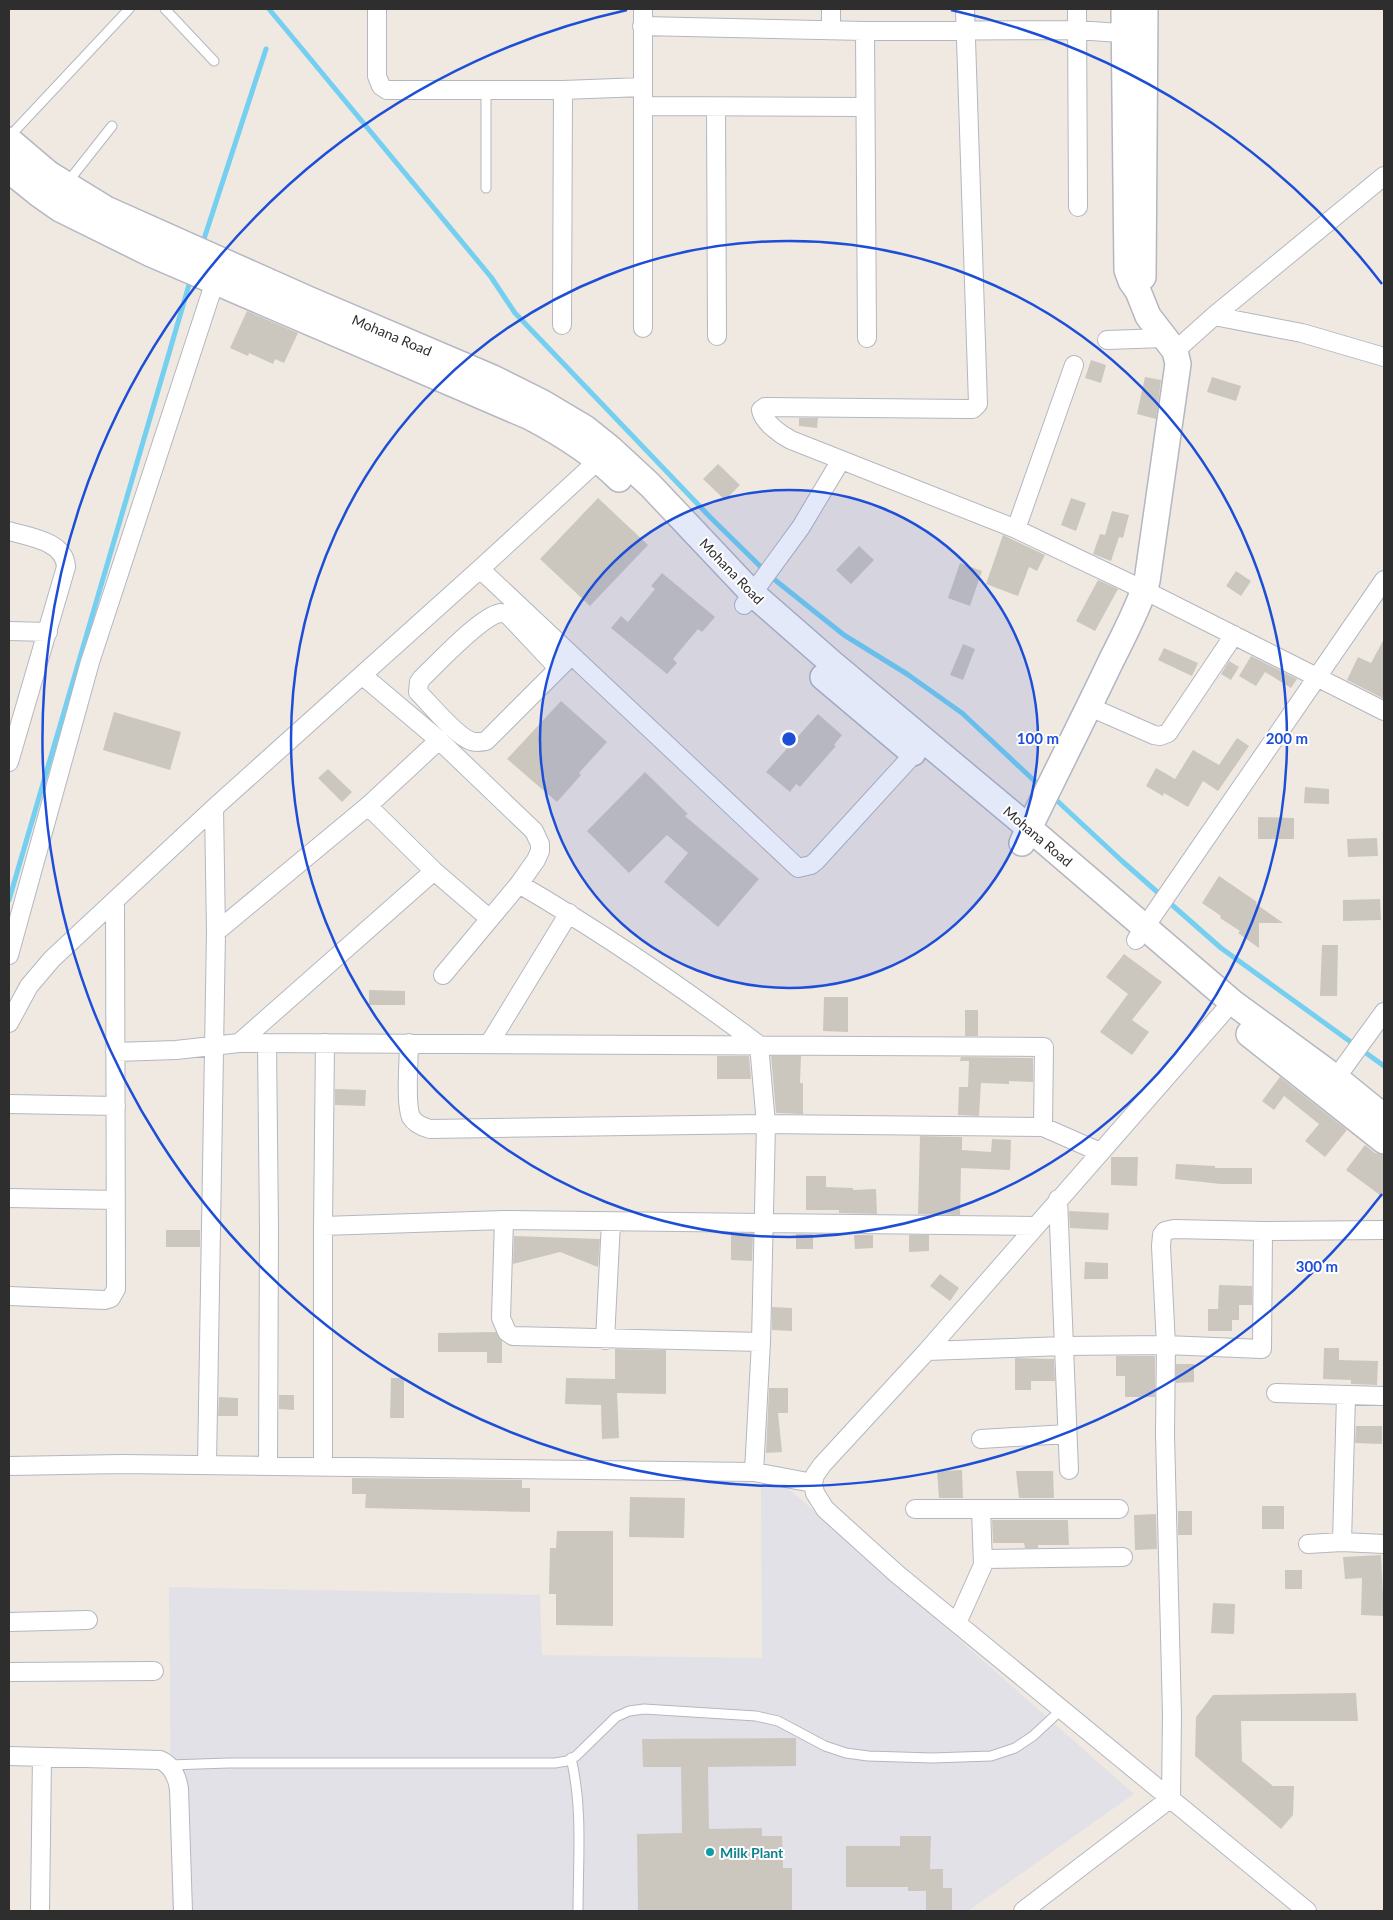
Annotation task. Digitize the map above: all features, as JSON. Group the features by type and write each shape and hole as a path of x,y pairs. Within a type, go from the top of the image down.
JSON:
{"street":[{"path":"377,9 377,76 381,86 387,90 563,90 642,87"},
{"path":"831,9 831,30"},
{"path":"965,9 978,404 973,409 762,408 762,416 786,437 1016,529 1144,590 1384,711"},
{"path":"1077,9 1078,207"},
{"path":"1124,9 1135,34"},
{"path":"1025,835 1090,707 1144,590 1151,566 1178,364 1169,345 1148,316 1127,270 1135,34 1145,9"},
{"path":"643,328 643,17 831,30 1077,30 1135,34"},
{"path":"865,31 867,338"},
{"path":"562,325 563,90"},
{"path":"643,106 865,107"},
{"path":"716,107 717,336"},
{"name":"Mohana Road","path":"9,138 59,190 151,254 506,406 605,454 650,485 758,588 919,748 1025,835 1146,925 1227,1008 1384,1141"},
{"name":"Mohana Road","path":"9,170 106,209 161,236 493,378 568,417 605,454"},
{"path":"1107,340 1169,345 1214,316 1384,176"},
{"path":"9,954 90,662 215,281"},
{"path":"1214,316 1302,333 1384,357"},
{"path":"1016,529 1074,366"},
{"path":"9,1023 20,1000 36,976 52,958 214,808 605,454"},
{"path":"758,588 801,527 841,460"},
{"path":"9,531 50,544 64,554 66,562 66,574 11,743 9,762"},
{"path":"480,569 798,868 811,865 816,861 919,748"},
{"path":"1146,925 1384,580"},
{"path":"558,668 510,616 499,614 481,623 422,678 419,682 418,692 470,742 486,741 571,656"},
{"path":"9,631 48,632"},
{"path":"1090,707 1154,735 1164,735 1171,729 1234,635"},
{"path":"362,675 439,740 534,831 538,838 540,851 520,884 443,975"},
{"path":"216,932 368,806 439,740"},
{"path":"368,806 434,871 490,919"},
{"path":"207,1465 216,932 214,808"},
{"path":"240,1043 434,871"},
{"path":"520,884 635,956 759,1045 766,1124 765,1223 754,1472"},
{"path":"9,1296 105,1300 111,1298 116,1289 115,900"},
{"path":"489,1044 569,913"},
{"name":"Mohana Road","path":"1227,1008 1336,1078 1384,1117"},
{"path":"1227,1008 926,1351 822,1465 815,1475 813,1483 815,1492 825,1509 897,1574 1171,1798 1299,1908"},
{"path":"1336,1078 1384,1012"},
{"path":"115,1052 176,1050 240,1043 1044,1046 1043,1127"},
{"path":"267,1043 269,1229 268,1466"},
{"path":"409,1043 408,1108 412,1119 420,1126 430,1129 766,1124 1043,1127 1100,1152"},
{"path":"323,1467 325,1044"},
{"path":"9,1104 116,1106"},
{"path":"9,1198 116,1200"},
{"path":"1058,1199 1069,1470"},
{"path":"323,1226 504,1220 1035,1226"},
{"path":"504,1220 501,1318 507,1332 513,1336 520,1338 761,1342"},
{"path":"605,1340 611,1222"},
{"path":"1171,1798 1172,1715 1165,1434 1166,1345 1162,1235 1164,1231 1174,1229 1263,1231 1384,1230"},
{"path":"926,1351 1064,1346 1166,1345 1262,1348 1263,1231"},
{"path":"1276,1393 1384,1396"},
{"path":"1342,1542 1346,1396"},
{"path":"981,1439 1067,1434"},
{"path":"9,1466 207,1465 754,1472 813,1483"},
{"path":"915,1508 1119,1509"},
{"path":"957,1623 981,1572 984,1559 981,1509"},
{"path":"1308,1544 1342,1542 1384,1544"},
{"path":"984,1559 1123,1557"},
{"path":"9,1622 88,1620"},
{"path":"9,1672 154,1671"},
{"path":"9,1756 160,1760 169,1765 174,1771 179,1789 183,1911"},
{"path":"40,1911 42,1756"},
{"path":"1022,1911 1171,1798"}],"lane":[{"path":"9,138 129,9"},
{"path":"165,9 214,61"},
{"path":"486,90 486,188"},
{"path":"59,190 112,126"},
{"path":"169,1765 228,1763 567,1762 616,1716 644,1708 756,1716 778,1721 825,1746 846,1753 868,1756 932,1758 991,1756 1015,1748 1033,1736 1062,1709"},
{"path":"571,1758 578,1790 579,1809 578,1911"}],"shaded area":[{"path":"761,1468 797,1496 1134,1794 968,1911 172,1911 169,1587 540,1595 542,1655 762,1658"}],"building":[{"path":"247,311 298,333 284,363 275,359 273,364 249,353 248,356 230,348"},
{"path":"1091,360 1106,365 1101,383 1085,378"},
{"path":"1145,377 1161,380 1156,419 1137,414"},
{"path":"1212,377 1241,386 1236,401 1207,392"},
{"path":"799,418 818,418 817,428 799,426"},
{"path":"718,464 740,485 725,500 703,479"},
{"path":"598,498 648,545 590,606 540,559"},
{"path":"1071,498 1086,503 1076,531 1061,525"},
{"path":"1112,511 1129,515 1123,538 1119,537 1111,561 1093,554 1100,534 1105,535"},
{"path":"1003,535 1045,555 1037,571 1029,567 1018,596 986,584"},
{"path":"859,546 874,560 851,584 836,570"},
{"path":"960,563 982,571 970,606 948,598"},
{"path":"1236,571 1251,581 1241,596 1226,586"},
{"path":"662,573 715,617 702,632 698,629 673,659 677,663 667,674 611,628 621,616 628,622 655,589 651,586"},
{"path":"1098,580 1118,589 1095,631 1076,621"},
{"path":"1384,639 1384,699 1347,680 1358,657 1371,663"},
{"path":"963,644 975,649 963,680 950,675"},
{"path":"1164,648 1198,663 1192,676 1158,660"},
{"path":"1251,656 1297,679 1291,688 1265,672 1256,686 1239,676"},
{"path":"1229,661 1239,667 1231,680 1221,674"},
{"path":"561,701 607,742 579,773 581,775 557,802 507,759"},
{"path":"114,712 181,732 170,770 103,750"},
{"path":"818,714 842,735 834,745 836,746 800,787 796,784 790,792 766,772"},
{"path":"1237,738 1249,746 1218,791 1203,781 1188,807 1164,793 1163,796 1146,786 1156,768 1175,779 1193,750 1219,765"},
{"path":"328,769 352,792 342,802 318,778"},
{"path":"645,772 688,814 685,816 759,879 718,927 664,882 688,853 667,835 629,873 587,831"},
{"path":"1305,787 1329,789 1329,804 1304,803"},
{"path":"1258,817 1294,818 1294,839 1258,839"},
{"path":"1377,838 1378,856 1348,857 1347,839"},
{"path":"1219,876 1257,902 1256,904 1283,923 1259,923 1259,948 1238,933 1240,931 1220,918 1221,916 1202,903"},
{"path":"1380,899 1381,920 1343,921 1343,900"},
{"path":"1322,945 1338,945 1337,996 1320,996"},
{"path":"1124,954 1162,982 1132,1020 1149,1032 1132,1055 1100,1032 1128,994 1106,977"},
{"path":"369,990 405,991 405,1005 369,1005"},
{"path":"824,997 848,997 848,1032 823,1031"},
{"path":"965,1010 978,1010 978,1036 965,1036"},
{"path":"717,1056 749,1056 751,1079 717,1079"},
{"path":"771,1056 801,1056 800,1083 803,1083 803,1114 776,1113"},
{"path":"961,1057 1033,1058 1033,1082 1009,1081 1009,1084 981,1083 979,1116 958,1115 959,1087 968,1087 969,1061 960,1061"},
{"path":"1280,1077 1347,1130 1325,1157 1305,1141 1319,1124 1284,1096 1274,1110 1262,1101"},
{"path":"335,1089 366,1090 365,1106 335,1105"},
{"path":"920,1136 962,1137 962,1150 991,1152 992,1139 1011,1140 1010,1170 961,1168 960,1215 918,1214"},
{"path":"1365,1145 1375,1153 1384,1155 1384,1198 1346,1170"},
{"path":"1111,1157 1138,1157 1137,1186 1111,1185"},
{"path":"1176,1164 1215,1166 1215,1168 1252,1168 1252,1184 1221,1184 1175,1179"},
{"path":"806,1176 826,1176 826,1187 853,1188 853,1190 876,1189 877,1214 839,1213 839,1210 806,1210"},
{"path":"1069,1211 1109,1213 1108,1230 1070,1228"},
{"path":"166,1230 200,1230 200,1247 166,1247"},
{"path":"731,1233 753,1233 752,1261 731,1260"},
{"path":"796,1234 813,1234 813,1249 796,1249"},
{"path":"854,1235 873,1235 873,1248 855,1249"},
{"path":"909,1235 929,1235 929,1251 909,1252"},
{"path":"514,1236 600,1239 598,1267 560,1252 513,1264"},
{"path":"1085,1262 1108,1263 1108,1279 1084,1279"},
{"path":"940,1274 959,1288 950,1301 930,1286"},
{"path":"1219,1285 1252,1286 1252,1305 1239,1305 1239,1320 1232,1320 1232,1331 1208,1331 1208,1309 1218,1309"},
{"path":"772,1307 792,1308 792,1331 772,1330"},
{"path":"496,1332 502,1341 502,1363 487,1363 487,1352 438,1352 438,1333"},
{"path":"1324,1348 1339,1348 1339,1360 1378,1361 1377,1385 1351,1384 1351,1380 1323,1379"},
{"path":"615,1349 666,1350 666,1394 617,1393 619,1438 602,1439 601,1405 565,1404 566,1378 615,1379"},
{"path":"1116,1356 1155,1356 1155,1397 1125,1397 1125,1376 1116,1376"},
{"path":"1015,1358 1054,1359 1055,1381 1031,1381 1031,1390 1015,1390"},
{"path":"1176,1364 1194,1364 1194,1382 1176,1383"},
{"path":"391,1378 404,1378 404,1418 390,1418"},
{"path":"769,1388 788,1388 788,1413 778,1413 782,1452 766,1453"},
{"path":"279,1395 294,1395 294,1410 279,1409"},
{"path":"219,1397 238,1398 238,1416 218,1416"},
{"path":"1356,1426 1382,1426 1382,1444 1355,1443"},
{"path":"962,1470 963,1498 939,1498 937,1471"},
{"path":"1016,1471 1053,1471 1054,1498 1019,1498"},
{"path":"352,1478 522,1480 522,1488 530,1488 530,1512 365,1508 366,1494 352,1494"},
{"path":"630,1497 685,1498 684,1538 629,1537"},
{"path":"1262,1506 1284,1506 1284,1529 1262,1529"},
{"path":"1178,1511 1192,1511 1192,1535 1178,1535"},
{"path":"1156,1514 1157,1549 1135,1550 1134,1515"},
{"path":"992,1520 1068,1520 1069,1545 1038,1545 1038,1548 1025,1548 1024,1543 993,1543"},
{"path":"557,1531 613,1531 613,1626 556,1625 556,1594 549,1594 550,1548 556,1548"},
{"path":"1381,1555 1384,1616 1361,1615 1362,1578 1345,1579 1343,1557"},
{"path":"1285,1570 1302,1570 1302,1589 1285,1589"},
{"path":"1213,1603 1235,1604 1234,1634 1211,1633"},
{"path":"1356,1693 1358,1721 1241,1721 1242,1761 1273,1786 1294,1786 1293,1815 1281,1829 1195,1756 1196,1717 1213,1695"},
{"name":"Milk Plant","path":"796,1738 796,1766 708,1767 709,1829 762,1828 762,1836 782,1836 783,1868 792,1868 792,1911 638,1911 637,1834 682,1833 681,1767 643,1767 642,1739"},
{"path":"900,1836 931,1836 930,1869 943,1869 943,1888 952,1888 952,1911 926,1911 926,1891 908,1891 908,1887 846,1887 846,1846 900,1846"}],"waterway":[{"path":"269,9 491,277 515,313 711,518 764,570"},
{"path":"203,242 266,49"},
{"path":"9,900 191,278"},
{"path":"770,576 844,635 907,674 962,713 1041,787"},
{"path":"1053,797 1221,948 1384,1066"}],"place":[{"name":"Milk Plant","path":"710,1852"}]}
